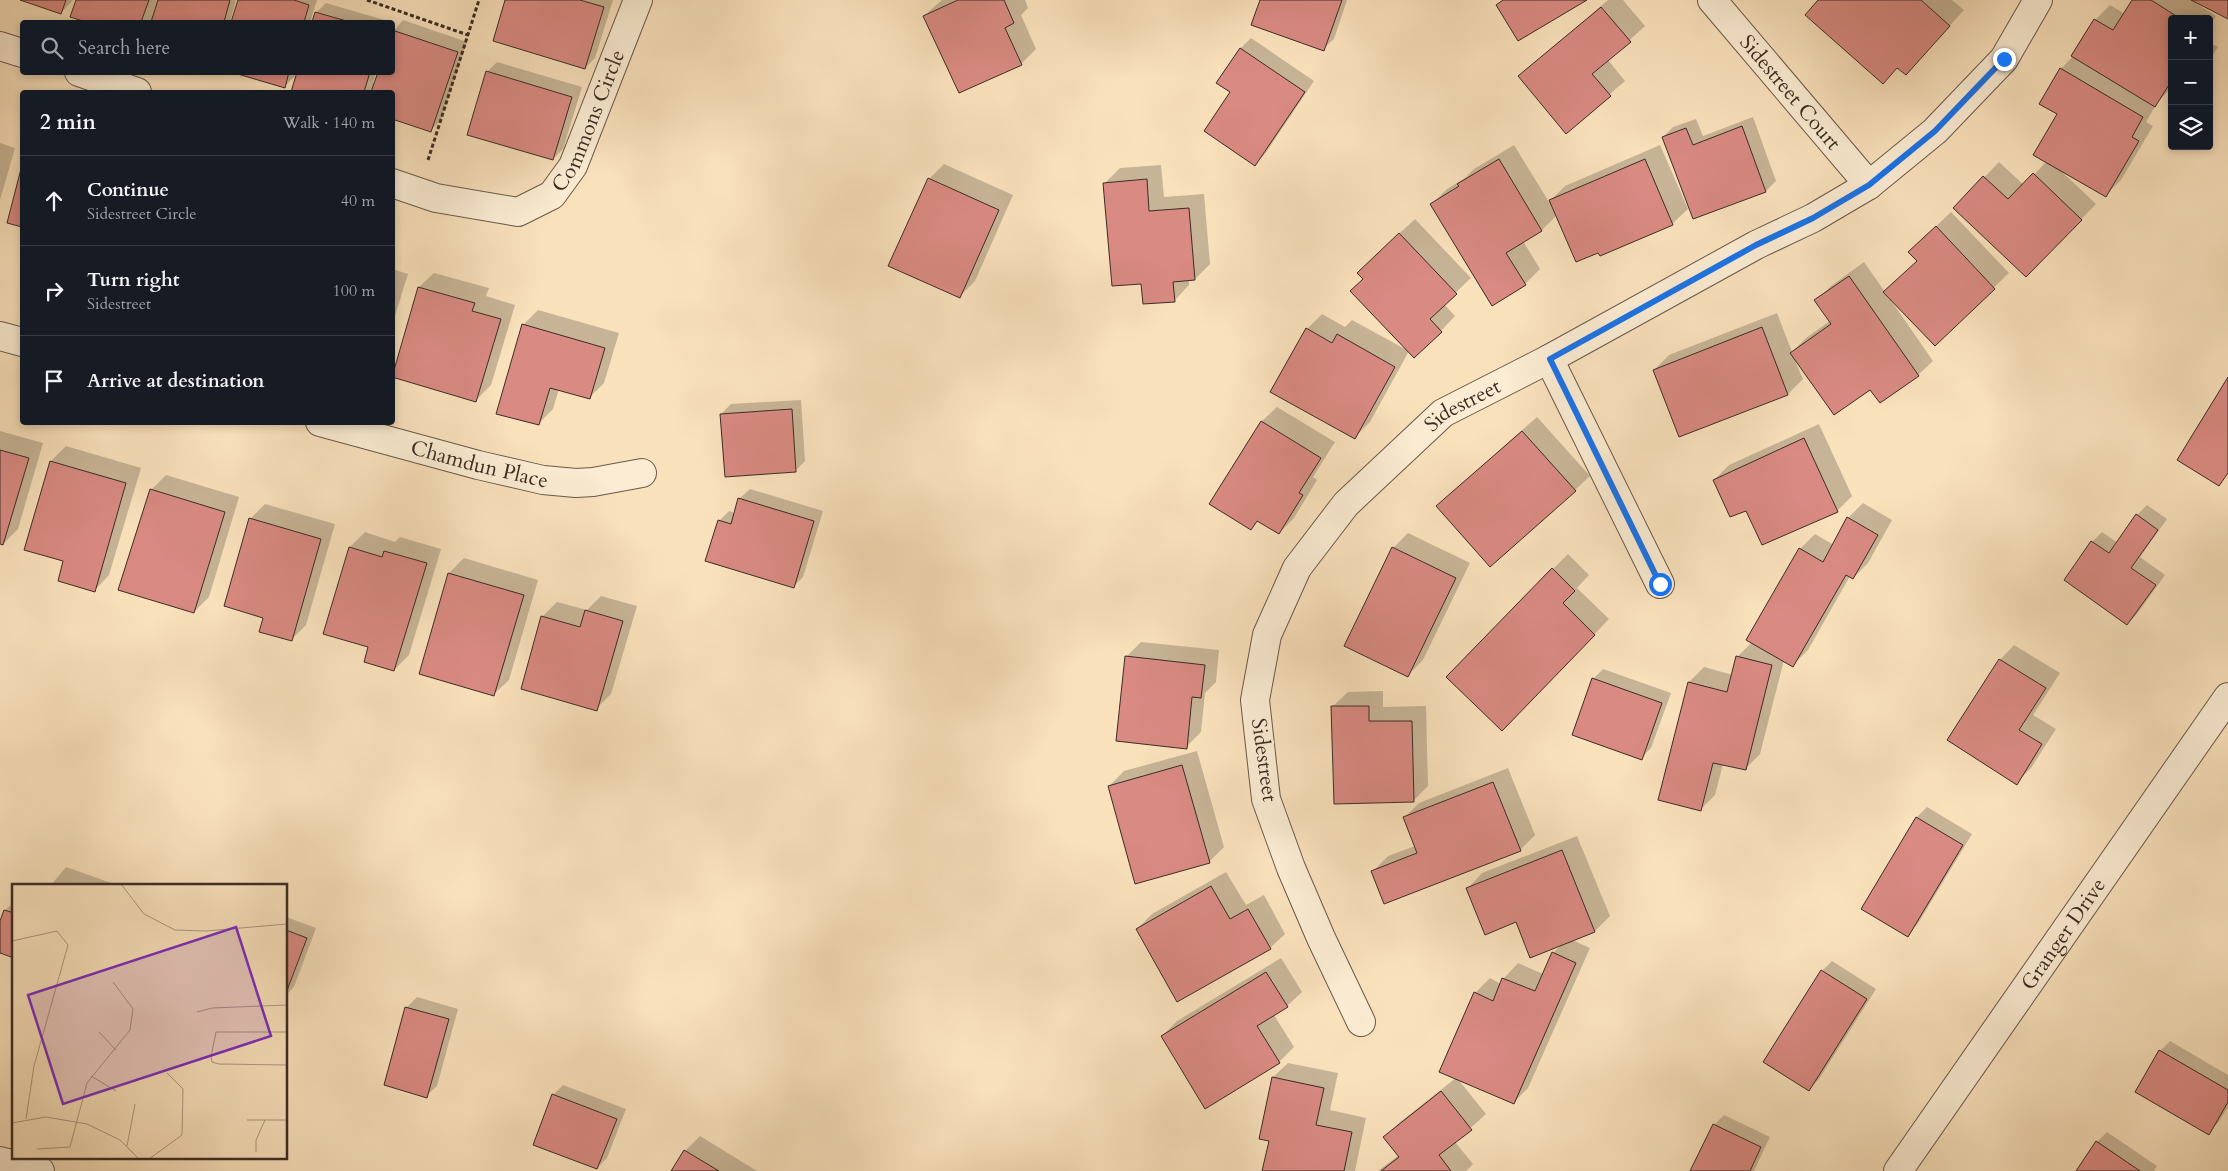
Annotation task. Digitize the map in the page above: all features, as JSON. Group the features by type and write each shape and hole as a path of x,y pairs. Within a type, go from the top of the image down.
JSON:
{"street":[{"name":"Commons Circle","path":"395,184 436,198 518,212 552,195 573,166 638,0"},
{"name":"Sidestreet Court","path":"1712,0 1869,185"},
{"name":"Sidestreet","path":"1361,1022 1306,903 1266,798 1255,700 1267,635 1297,568 1346,504 1443,414 1550,359 1756,245 1813,218 1869,185 1935,131 2004,59 2038,0"},
{"path":"0,46 20,52"},
{"path":"88,75 131,90"},
{"path":"0,336 20,341"},
{"path":"1550,359 1660,584"},
{"name":"Chamdun Place","path":"331,425 478,465 543,480 593,482 642,473"},
{"name":"Granger Drive","path":"1898,1171 2228,697"},
{"path":"0,1161 40,1171"}],"path":[{"path":"367,0 468,35"},
{"path":"426,165 479,0"}],"building":[{"path":"20,0 66,0 61,14"},
{"path":"76,0 149,0 142,20 80,20 70,17"},
{"path":"158,0 230,0 225,20 152,20"},
{"path":"238,0 294,0 309,5 305,20 232,20"},
{"path":"505,0 580,0 604,7 585,69 493,41"},
{"path":"958,0 1004,0 1014,23 1005,28 1022,65 959,93 923,16"},
{"path":"1260,0 1342,0 1324,51 1251,25"},
{"path":"1503,0 1587,0 1518,41 1496,5"},
{"path":"1818,0 1921,0 1950,26 1906,75 1897,68 1883,84 1805,15"},
{"path":"2132,0 2151,0 2175,15 2168,15 2168,86 2155,107 2071,56 2094,19 2113,30"},
{"path":"2191,0 2228,0 2228,19"},
{"path":"1601,7 1631,42 1592,74 1611,96 1566,134 1518,76"},
{"path":"315,12 343,20 313,20"},
{"path":"395,31 458,52 431,132 395,120 395,90 372,90 377,75 395,75"},
{"path":"1240,48 1305,92 1255,166 1204,131 1230,92 1216,83"},
{"path":"2060,68 2143,117 2132,137 2139,141 2106,197 2033,155 2057,114 2039,104"},
{"path":"486,71 572,97 553,160 467,135"},
{"path":"241,75 288,75 285,88"},
{"path":"296,75 369,75 365,90 292,90"},
{"path":"1742,126 1766,192 1693,219 1662,137 1686,128 1693,145"},
{"path":"1499,159 1542,231 1506,253 1526,285 1492,306 1430,204 1459,186 1457,184"},
{"path":"1645,159 1673,225 1600,256 1598,253 1576,262 1549,200"},
{"path":"20,173 20,226 7,223"},
{"path":"2033,173 2082,220 2026,277 1953,208 1983,176 2008,199"},
{"path":"928,178 999,210 960,298 888,266"},
{"path":"1147,179 1149,211 1189,208 1195,280 1173,282 1175,302 1143,304 1141,284 1112,286 1103,183"},
{"path":"1936,226 1995,289 1935,346 1883,292 1917,261 1908,252"},
{"path":"1399,233 1457,294 1430,319 1442,332 1414,358 1350,291 1363,279 1357,273"},
{"path":"1849,276 1919,376 1880,403 1870,390 1834,415 1790,353 1831,324 1814,300"},
{"path":"418,287 475,303 472,311 501,319 476,402 395,378 395,367"},
{"path":"522,324 605,348 590,399 550,388 539,425 496,414"},
{"path":"1762,327 1788,395 1679,437 1653,370"},
{"path":"1306,328 1332,343 1337,334 1395,367 1355,439 1270,392"},
{"path":"2228,377 2228,473 2219,486 2177,460"},
{"path":"792,409 796,472 725,477 720,414"},
{"path":"1261,421 1321,458 1299,493 1303,495 1279,534 1257,521 1251,530 1209,504"},
{"path":"1522,431 1576,491 1490,567 1436,506"},
{"path":"1804,438 1838,512 1762,545 1746,511 1730,517 1713,480"},
{"path":"0,450 29,458 3,545 0,544"},
{"path":"50,461 126,483 95,592 58,581 63,561 24,550"},
{"path":"150,489 225,512 194,613 118,590"},
{"path":"738,498 814,521 794,588 705,561 718,520 731,524"},
{"path":"2136,514 2158,530 2131,568 2156,585 2127,625 2064,580 2091,541 2109,553"},
{"path":"1847,517 1878,535 1853,579 1846,575 1793,667 1746,640 1799,548 1823,562"},
{"path":"249,518 321,539 292,641 259,632 263,618 224,606"},
{"path":"349,547 382,557 384,551 427,563 394,671 364,662 368,647 323,634"},
{"path":"1392,547 1456,578 1408,677 1344,646"},
{"path":"1552,568 1575,591 1563,603 1595,635 1502,731 1446,677"},
{"path":"448,573 524,595 494,696 419,674"},
{"path":"585,610 623,621 597,711 521,689 541,616 580,627"},
{"path":"1125,656 1205,665 1201,698 1192,697 1187,749 1116,741"},
{"path":"1736,656 1772,665 1746,770 1713,763 1701,811 1658,800 1688,682 1727,692"},
{"path":"1999,659 2046,688 2019,730 2042,744 2017,785 1947,740"},
{"path":"1592,678 1662,703 1642,760 1572,735"},
{"path":"1331,706 1369,706 1369,721 1412,721 1414,802 1334,804"},
{"path":"1182,765 1210,863 1135,884 1108,786"},
{"path":"1493,782 1521,851 1384,904 1371,871 1417,853 1403,817"},
{"path":"1916,817 1963,845 1908,937 1861,909"},
{"path":"1562,850 1595,932 1530,958 1516,922 1485,935 1466,888"},
{"path":"1211,886 1230,919 1248,909 1271,949 1177,1002 1136,929"},
{"path":"4,910 12,912 12,957 0,953 0,921"},
{"path":"288,931 307,938 288,988"},
{"path":"1552,952 1576,963 1514,1104 1439,1072 1474,992 1493,1001 1502,978 1535,991"},
{"path":"1821,970 1867,999 1809,1091 1763,1062"},
{"path":"1266,972 1288,1007 1257,1026 1280,1063 1205,1109 1161,1036"},
{"path":"405,1007 449,1019 427,1098 384,1085"},
{"path":"2159,1050 2228,1090 2228,1102 2209,1135 2135,1092"},
{"path":"1272,1077 1324,1088 1316,1125 1352,1132 1344,1171 1262,1171 1269,1141 1259,1139"},
{"path":"1441,1091 1472,1130 1439,1155 1451,1171 1381,1171 1399,1157 1383,1137"},
{"path":"552,1094 617,1119 597,1169 533,1145"},
{"path":"1713,1124 1761,1147 1750,1171 1690,1171"},
{"path":"2096,1141 2140,1171 2076,1171"},
{"path":"684,1150 719,1171 671,1171"}],"route":[{"path":"1660,584 1550,359 1756,245 1813,218 1869,185 1935,131 2004,59"}]}
